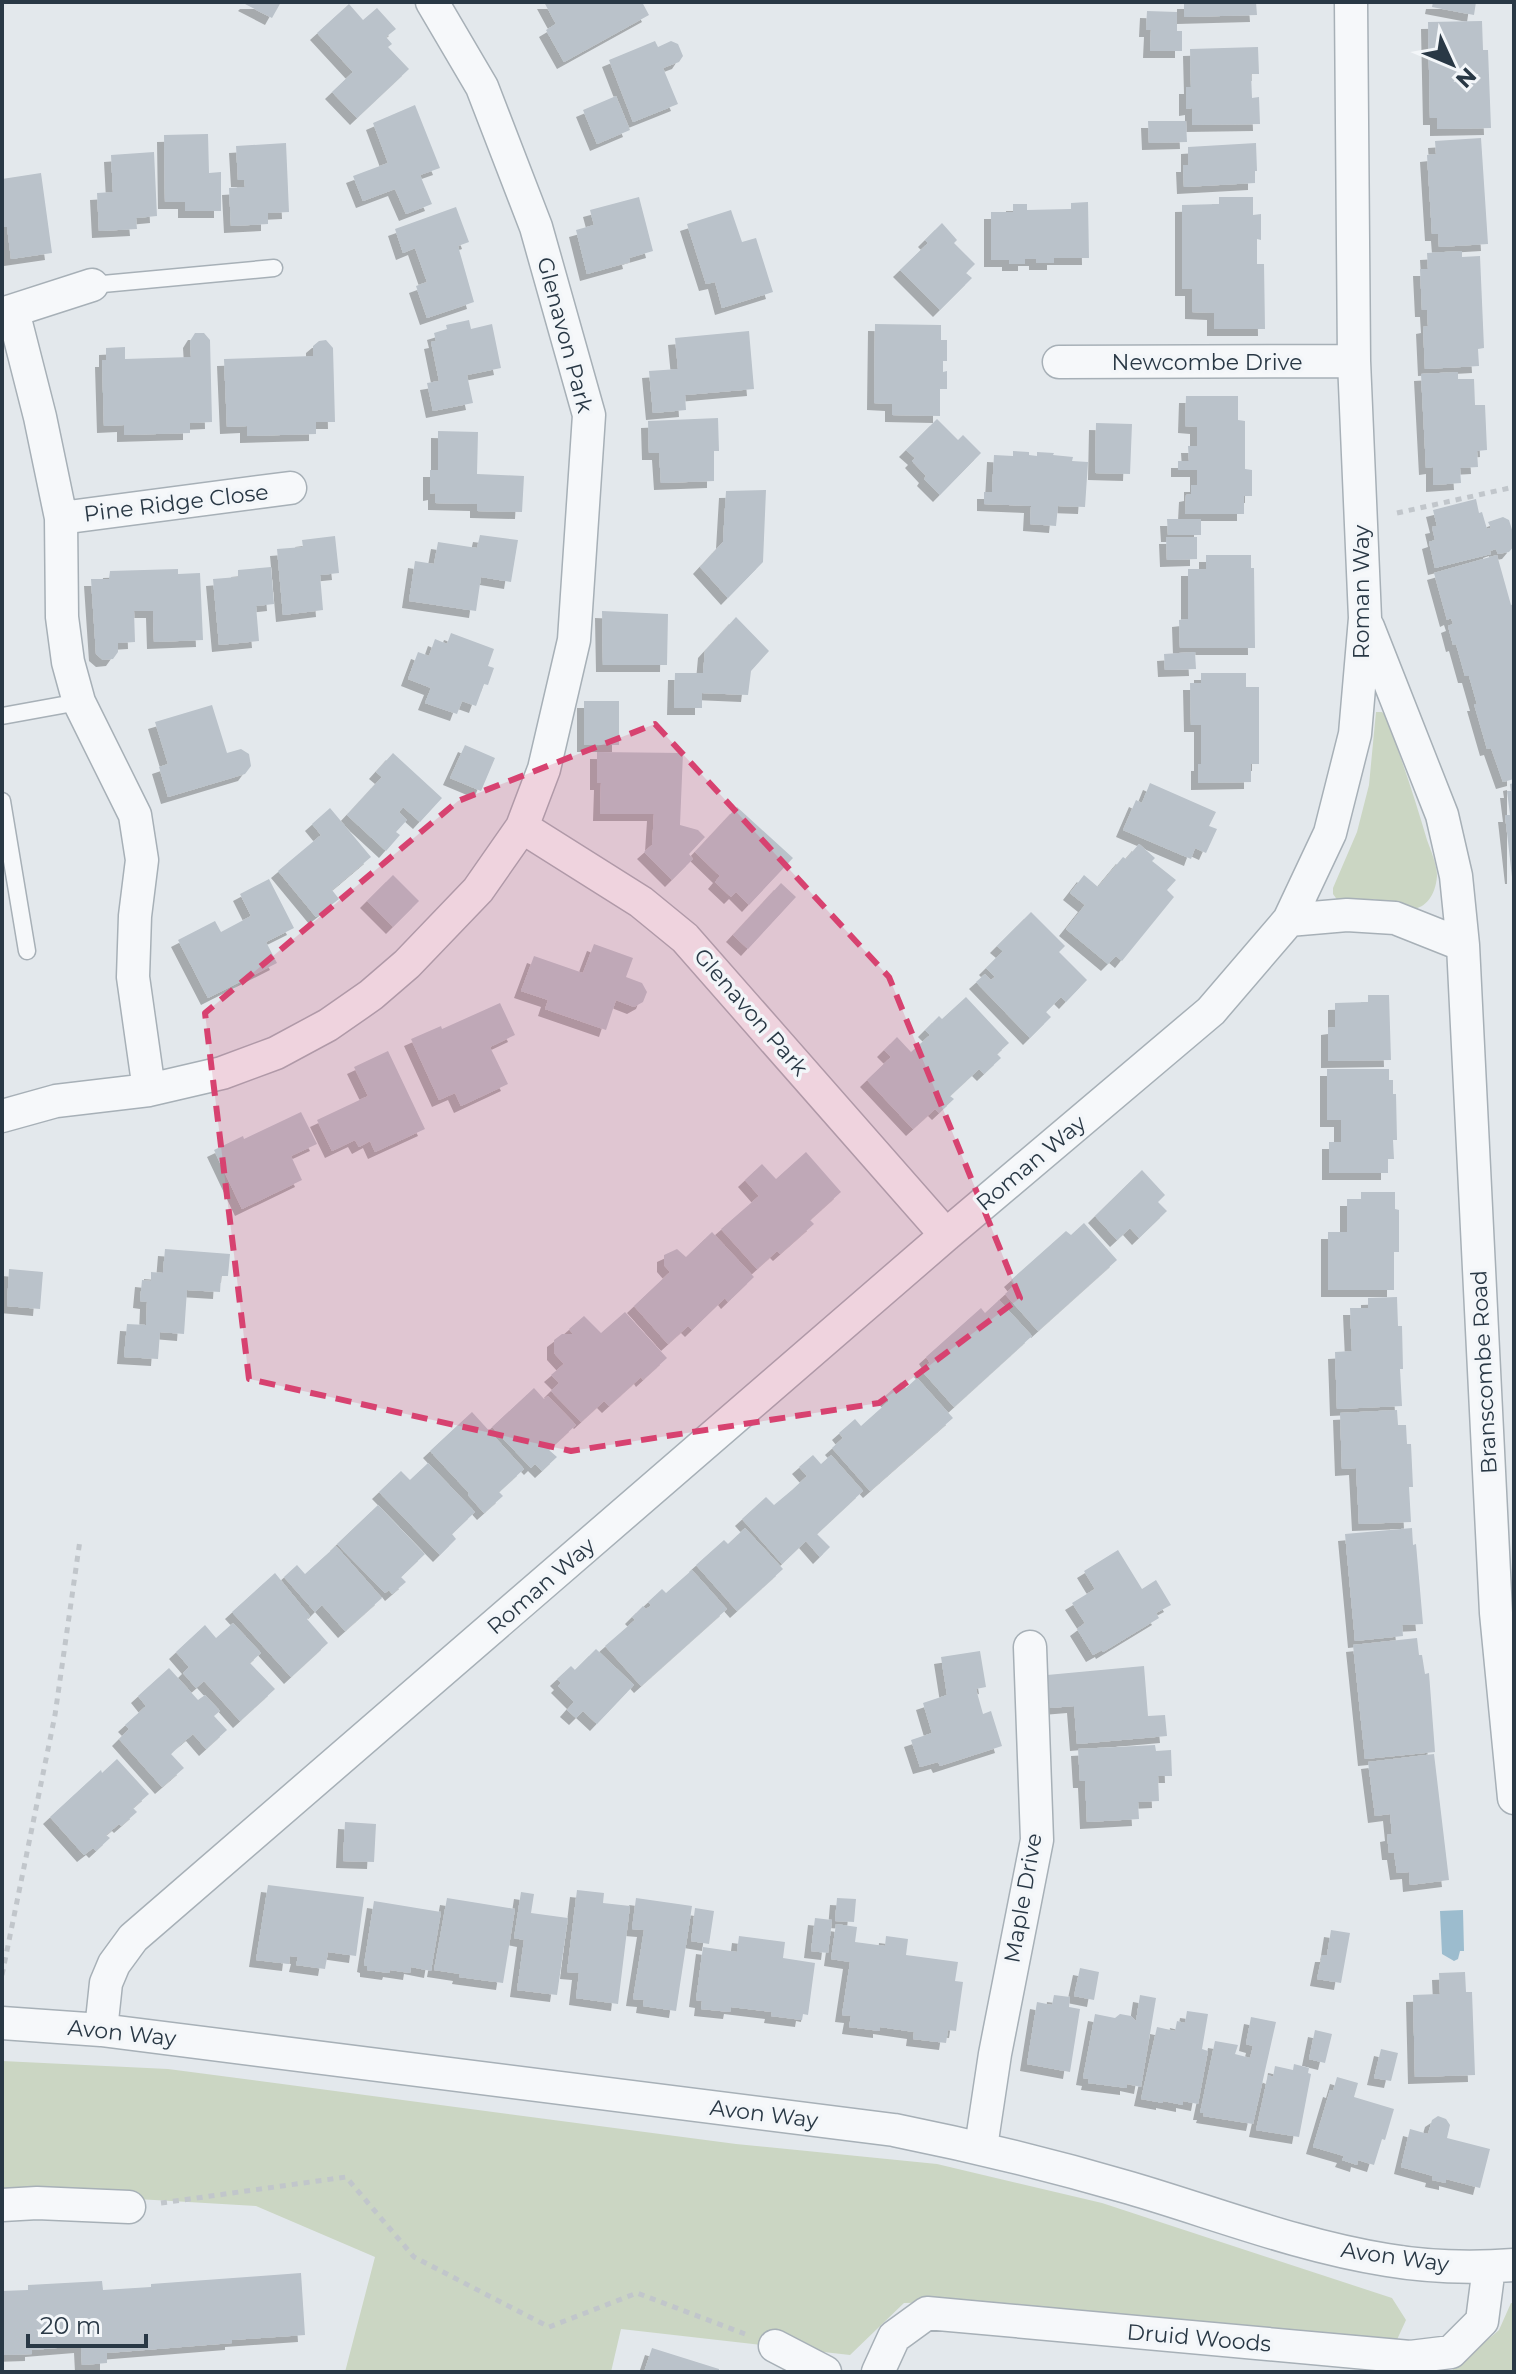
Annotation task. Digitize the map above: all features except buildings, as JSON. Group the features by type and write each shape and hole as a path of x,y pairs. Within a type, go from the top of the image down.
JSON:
{"street":[{"name":"Glenavon Park","path":"2,1116 56,1101 149,1090 222,1073 276,1053 328,1025 371,995 407,964 478,890 522,827 544,769 574,640 589,415 536,227 482,87 432,2"},
{"name":"Roman Way","path":"101,2030 106,1983 114,1964 133,1938 946,1235 1211,1011 1289,920 1330,833 1355,734 1365,618 1354,361 1351,2"},
{"path":"92,285 7,312 40,417 61,518 62,617 68,662 79,702 135,815 142,860 135,916 133,977 149,1090"},
{"name":"Newcombe Drive","path":"1059,362 1354,361"},
{"name":"Pine Ridge Close","path":"61,518 290,488"},
{"name":"Branscombe Road","path":"1365,618 1442,815 1456,876 1463,945 1496,1613 1514,1798"},
{"name":"Glenavon Park","path":"522,827 641,902 685,938 946,1235"},
{"path":"1289,920 1347,915 1395,918 1463,945"},
{"name":"Maple Drive","path":"981,2147 995,2054 1037,1840 1030,1647"},
{"name":"Avon Way","path":"2,2023 101,2030 894,2130 981,2147 1321,2246 1387,2260 1502,2266"},
{"path":"2,2205 37,2203 129,2207"},
{"name":"Druid Woods","path":"878,2372 894,2337 927,2313 1410,2357 1451,2352 1482,2321 1502,2266"},
{"path":"775,2346 825,2372"}],"lane":[{"path":"92,285 274,268"},
{"path":"2,716 79,702"},
{"path":"2,801 27,951"}],"path":[{"path":"1361,521 1514,487"},
{"path":"2,1975 55,1715 80,1540"},
{"path":"129,2207 346,2177 414,2257 549,2327 637,2293 775,2346"}],"highlighted area":[{"path":"655,724 889,977 1020,1298 879,1403 571,1451 249,1379 205,1013 458,801"}],"green space":[{"path":"1376,712 1386,716 1436,867 1436,882 1431,897 1424,905 1414,909 1373,899 1338,901 1333,894 1357,832 1369,785"},
{"path":"2,2061 168,2069 736,2144 937,2164 1102,2203 1392,2298 1406,2320 1395,2344 961,2302 904,2303 850,2355 621,2329 611,2372 345,2372 375,2257 256,2206 2,2191"},
{"path":"1511,2303 1514,2303 1514,2372 1450,2372 1499,2330"}],"water":[{"path":"1463,1910 1464,1951 1460,1951 1458,1959 1454,1961 1442,1954 1440,1911"}]}
